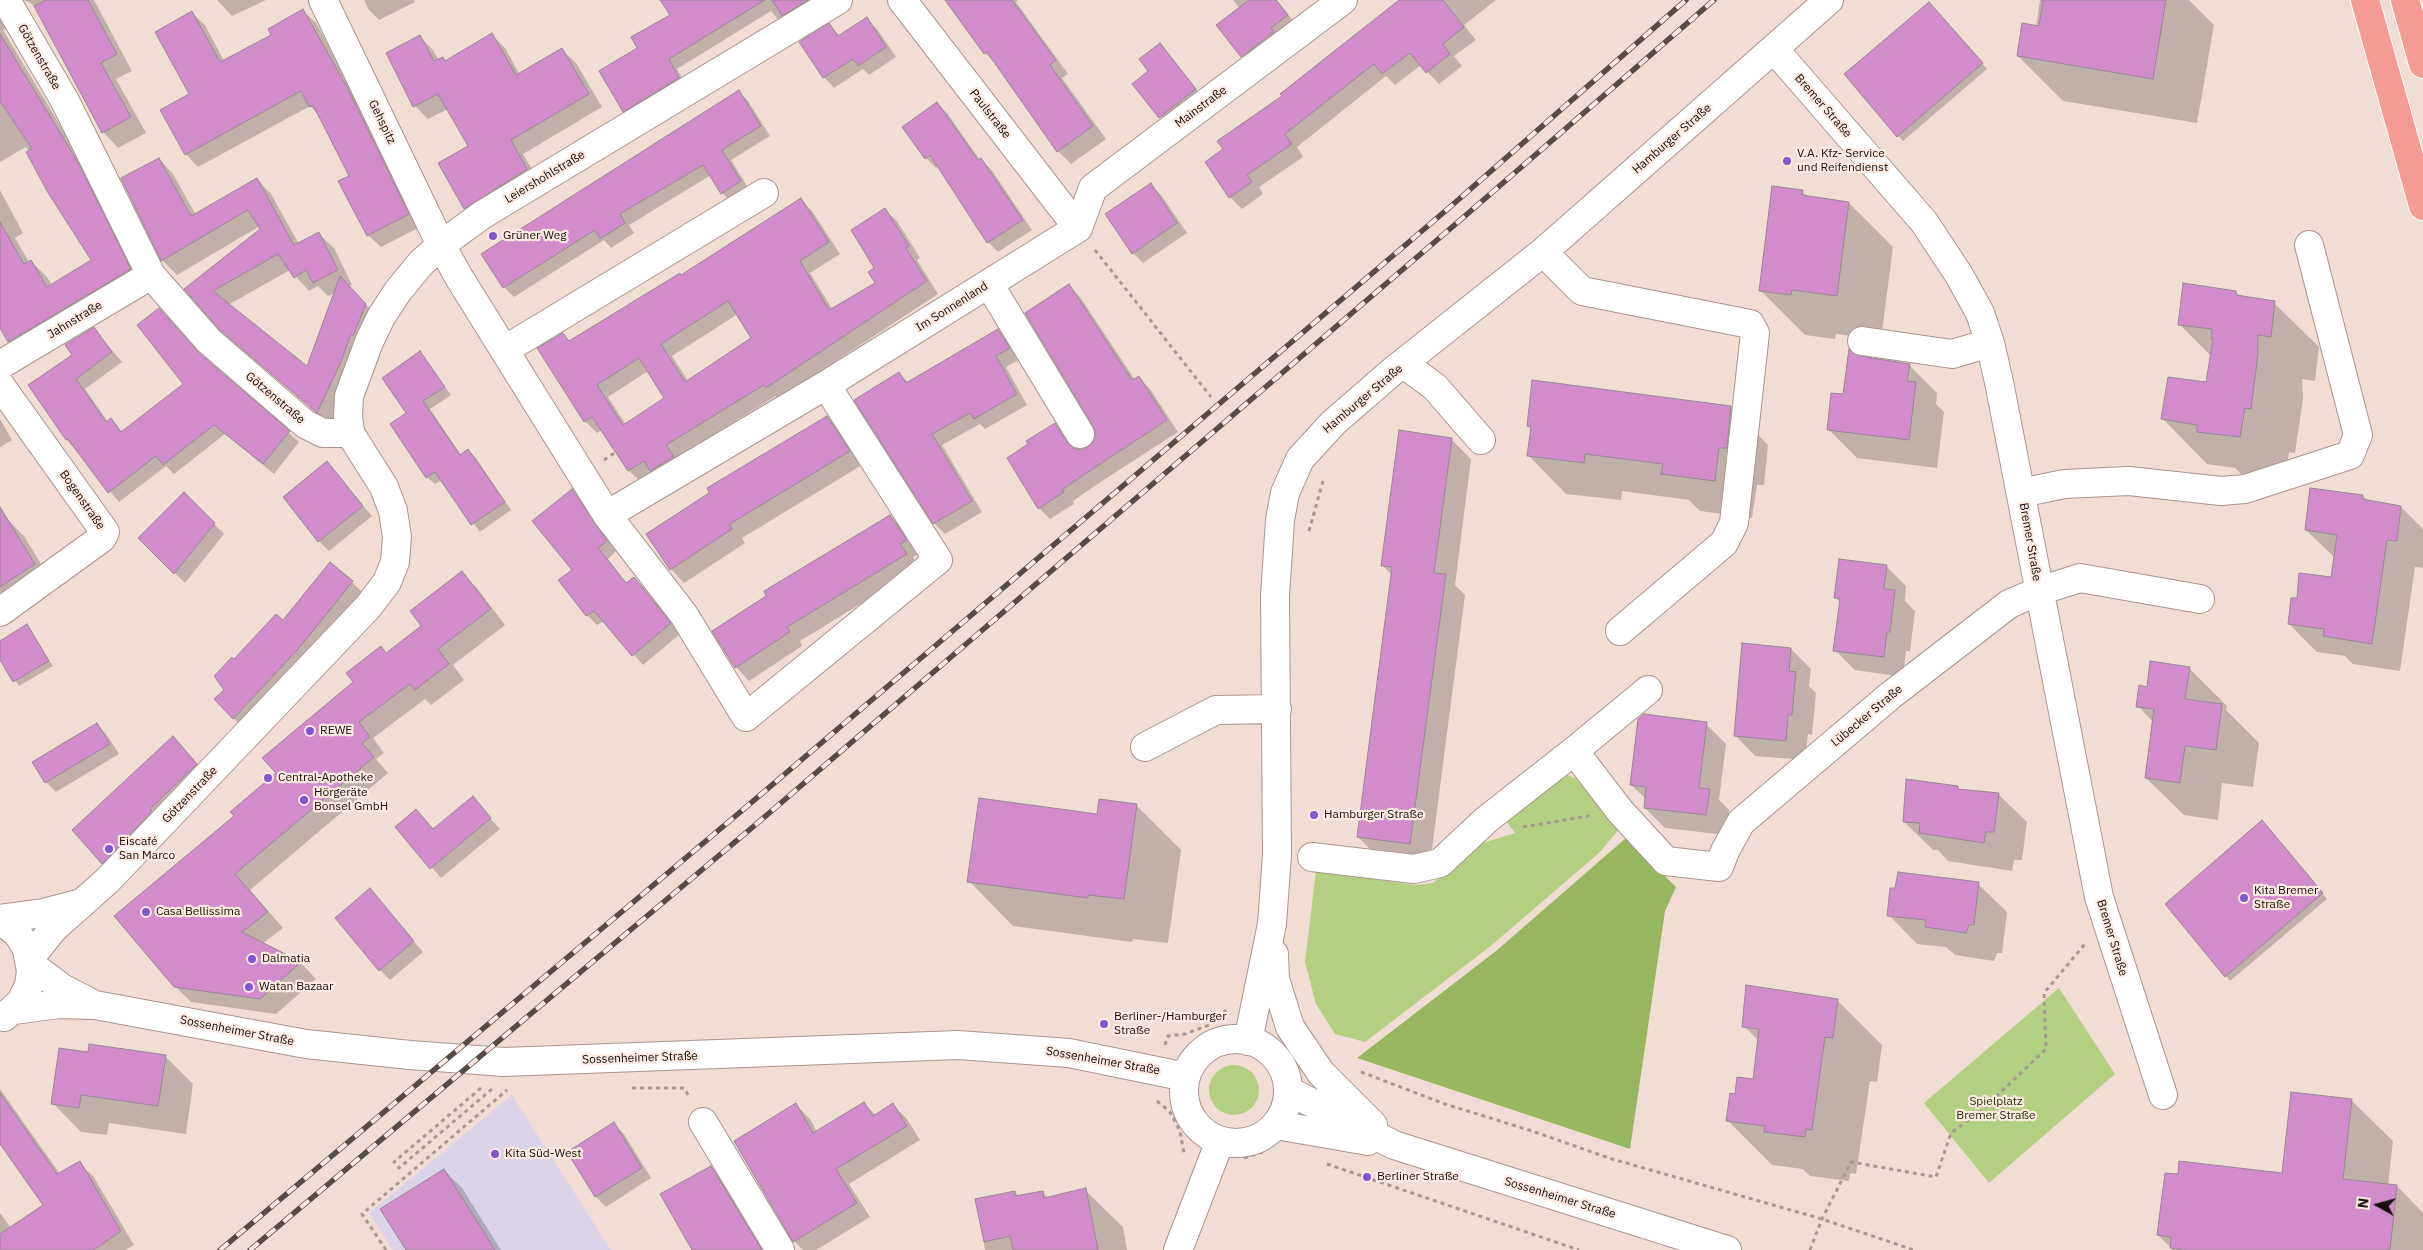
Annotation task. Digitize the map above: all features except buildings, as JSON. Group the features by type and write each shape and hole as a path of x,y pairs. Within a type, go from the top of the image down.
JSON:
{"highway":[{"path":"2366,0 2423,206"},
{"path":"2405,0 2423,64"}],"street":[{"name":"Götzenstraße","path":"6,0 65,101 151,275 209,341 305,424 323,433 350,433 384,488 393,512 397,537 395,562 387,582 368,607 137,851 108,880 54,928 30,962"},
{"name":"Gehspitz","path":"323,0 442,245"},
{"name":"Leiershohlstraße","path":"350,433 348,416 349,396 369,342 381,317 404,284 421,264 442,245 482,215 838,0"},
{"name":"Paulstraße","path":"902,0 1078,228"},
{"name":"Mainstraße","path":"1078,228 1093,188 1342,0"},
{"name":"Hamburger Straße","path":"1248,1040 1272,924 1277,855 1275,596 1280,520 1290,478 1300,459 1333,423 1543,252 1829,0"},
{"name":"Bremer Straße","path":"1774,50 1924,222 1959,275 1980,314 1990,343 2021,493 2099,898 2164,1095"},
{"path":"506,349 764,193"},
{"name":"Im Sonnenland","path":"607,515 826,385 1078,228"},
{"path":"442,245 460,278 506,349 607,515 684,615 746,717 938,560 826,385"},
{"path":"2021,493 2064,484 2129,481 2221,491 2245,489 2350,455 2358,435 2308,245"},
{"path":"1543,252 1582,291 1750,324 1755,333 1734,523 1724,542 1620,631"},
{"name":"Jahnstraße","path":"0,365 151,275"},
{"path":"989,284 1080,434"},
{"path":"1862,341 1952,354 1990,343"},
{"path":"1404,364 1435,387 1481,440"},
{"name":"Bogenstraße","path":"0,385 105,532 102,538 0,612"},
{"name":"Lübecker Straße","path":"1620,811 1666,861 1719,867 1725,851 1741,822 1891,695 2009,604 2039,590 2080,578 2200,598"},
{"path":"1312,857 1414,869 1440,863 1486,820 1648,690"},
{"path":"1145,747 1216,710 1277,709"},
{"path":"1574,751 1620,811"},
{"name":"Götzenstraße","path":"0,919 43,913 79,904"},
{"path":"0,919 17,933 27,950 30,962 29,985 21,1002 7,1014"},
{"path":"1272,924 1275,980 1290,1027 1321,1073 1394,1145"},
{"name":"Sossenheimer Straße","path":"30,962 62,988 95,1005"},
{"name":"Sossenheimer Straße","path":"7,1014 59,1004 95,1005 306,1044 410,1056 519,1062 958,1045 1069,1053 1186,1076"},
{"path":"1232,1039 1248,1040 1264,1047 1277,1058 1285,1074 1289,1091 1283,1115 1276,1125 1257,1140 1245,1143 1220,1141 1208,1136 1190,1116 1184,1090 1186,1076 1193,1062 1204,1051 1217,1043 1232,1039"},
{"name":"Sossenheimer Straße","path":"1289,1091 1394,1145"},
{"path":"703,1122 780,1250"},
{"name":"Sossenheimer Straße","path":"1276,1125 1394,1145 1727,1250"},
{"path":"1178,1250 1220,1141"}],"path":[{"path":"1078,228 1211,397"},
{"path":"1486,820 1518,828 1620,811"},
{"path":"1810,1250 1822,1219 1851,1162 1936,1177 1951,1133 1981,1111 2046,1049 2044,993 2090,939 2108,927"},
{"path":"386,1250 362,1214 509,1088 495,1087 483,1087 394,1162 399,1168 495,1087 519,1062"},
{"path":"1354,1070 1445,1104 1532,1131 1612,1159 1822,1219 1914,1250"},
{"path":"626,1088 684,1088 703,1122"},
{"path":"1402,1189 1579,1250"}],"shaded area":[{"name":"Kita Süd-West","path":"512,1095 611,1250 393,1250 369,1213"}],"green space":[{"path":"1562,773 1575,778 1619,829 1600,852 1492,945 1365,1042 1335,1034 1316,1004 1305,962 1316,871 1415,885 1433,883 1476,845 1515,833 1505,819"},
{"path":"1626,838 1676,887 1665,911 1630,1149 1357,1058 1496,951"},
{"name":"Spielplatz Bremer Straße","path":"2059,988 2115,1074 1989,1183 1924,1103"},
{"path":"1234,1065 1244,1067 1252,1072 1257,1080 1259,1090 1257,1100 1252,1108 1244,1113 1234,1115 1224,1113 1216,1108 1211,1100 1209,1090 1211,1080 1216,1072 1224,1067"}],"railway":[{"path":"220,1250 745,808 1450,207 1686,0"},
{"path":"250,1250 754,826 1714,0"}],"place":[{"name":"V.A. Kfz- Service und Reifendienst","path":"1787,161"},
{"name":"Grüner Weg","path":"493,236"},
{"name":"REWE","path":"310,731"},
{"name":"Central-Apotheke","path":"268,778"},
{"name":"Hörgeräte Bonsel GmbH","path":"304,800"},
{"name":"Hamburger Straße","path":"1314,815"},
{"name":"Eiscafé San Marco","path":"109,849"},
{"name":"Kita Bremer Straße","path":"2244,898"},
{"name":"Casa Bellissima","path":"146,912"},
{"name":"Dalmatia","path":"252,959"},
{"name":"Watan Bazaar","path":"249,987"},
{"name":"Berliner-/Hamburger Straße","path":"1104,1024"},
{"name":"Kita Süd-West","path":"495,1154"},
{"name":"Berliner Straße","path":"1367,1177"}]}
